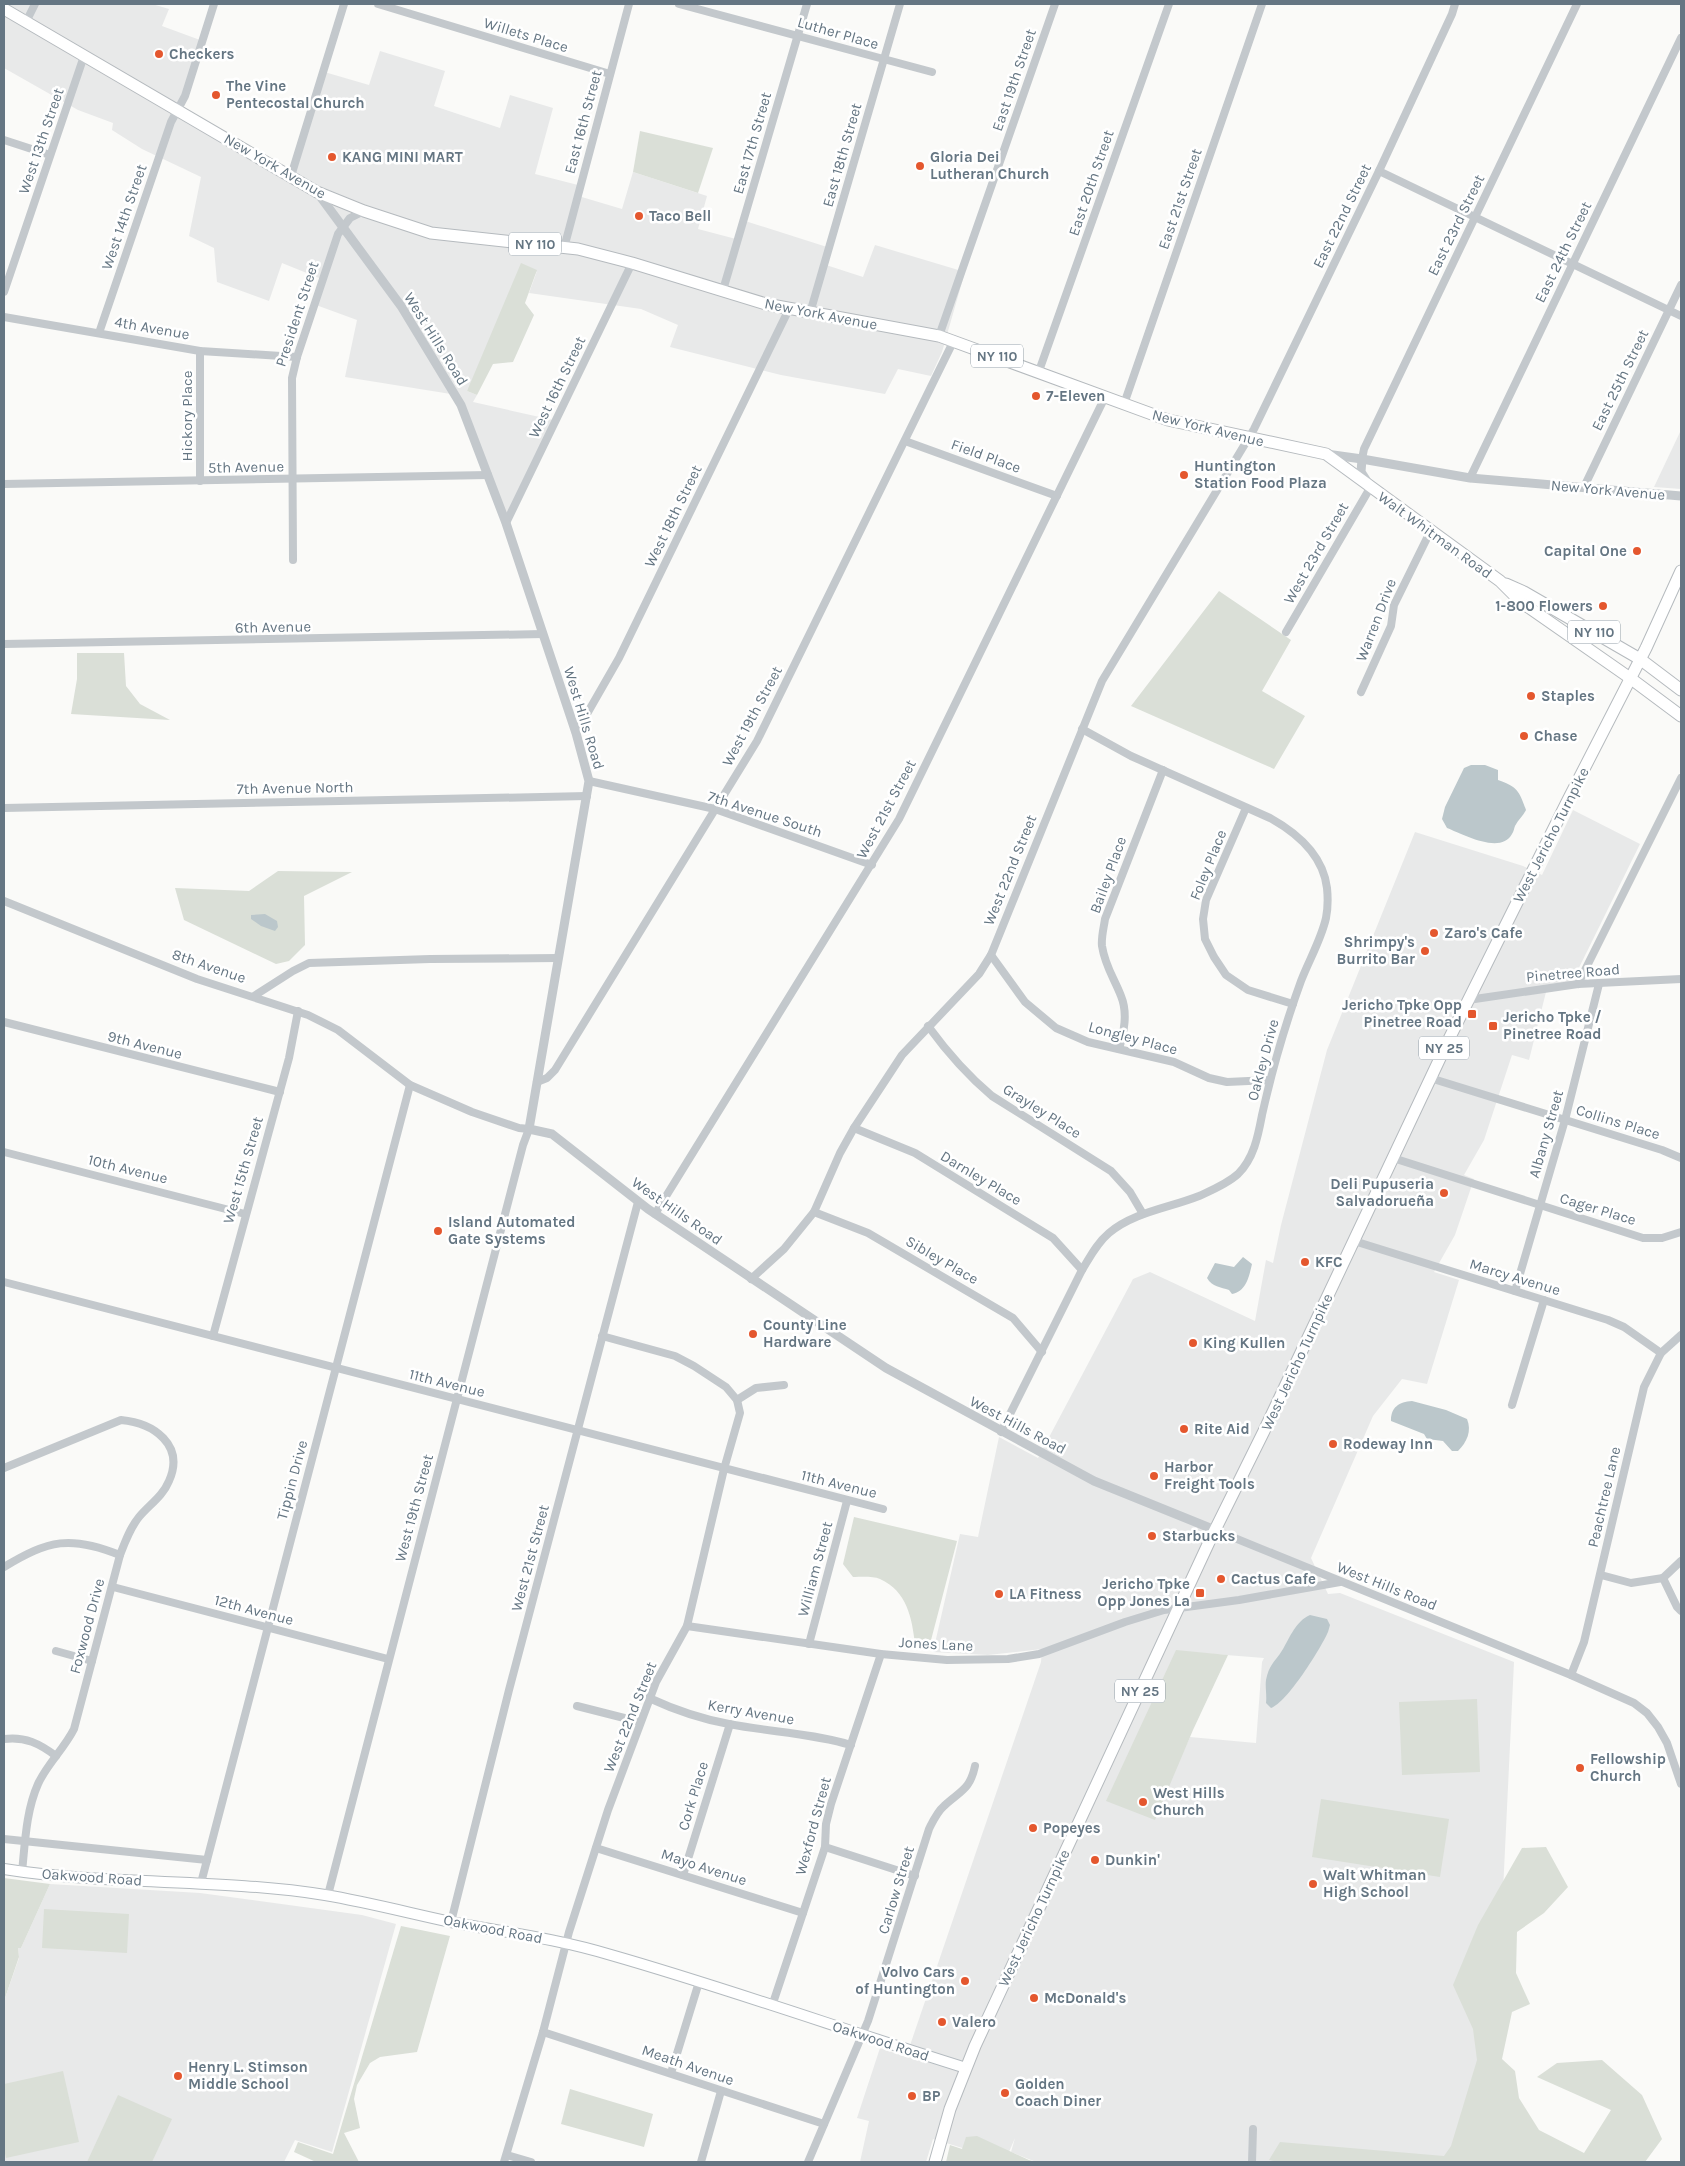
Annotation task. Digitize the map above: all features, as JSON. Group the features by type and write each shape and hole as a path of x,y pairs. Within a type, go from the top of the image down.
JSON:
{"main road":[{"name":"New York Avenue","path":"4,9 317,192 364,211 431,233 594,253 790,309 939,336 1039,371 1168,420 1326,454"},
{"name":"Walt Whitman Road","path":"1269,443 1306,455 1370,488"},
{"name":"Walt Whitman Road","path":"1326,454 1430,532 1500,581 1521,602 1681,716"},
{"name":"West Jericho Turnpike","path":"935,2162 950,2109 966,2068 1215,1530 1430,1078 1640,659 1681,571"},
{"name":"Walt Whitman Road","path":"1500,581 1524,592 1640,659 1681,690"},
{"name":"Oakwood Road","path":"4,1869 61,1876 281,1888 565,1944 612,1955 966,2068"}],"street":[{"path":"26,22 35,4"},
{"name":"West 14th Street","path":"99,333 171,122 185,96 214,4"},
{"path":"291,176 344,4"},
{"name":"Willets Place","path":"378,4 610,74"},
{"name":"East 16th Street","path":"564,248 629,4"},
{"name":"Luther Place","path":"679,4 884,61 932,72"},
{"name":"East 17th Street","path":"724,290 807,4"},
{"name":"East 18th Street","path":"810,313 900,4"},
{"name":"East 19th Street","path":"939,336 1055,4"},
{"name":"East 20th Street","path":"1039,371 1169,4"},
{"name":"East 21st Street","path":"1124,404 1262,4"},
{"name":"East 22nd Street","path":"1248,438 1379,171 1452,14 1454,4"},
{"name":"East 23rd Street","path":"1362,458 1364,449 1577,4"},
{"name":"East 24th Street","path":"1470,478 1681,38"},
{"name":"West 13th Street","path":"4,292 84,56"},
{"path":"4,140 50,155"},
{"path":"1379,171 1681,316"},
{"name":"West Hills Road","path":"317,192 401,306 461,405 506,523 576,732 590,781 529,1129 552,1134 655,1214 886,1368 1094,1481 1571,1675 1634,1703 1647,1713 1666,1743 1681,1784"},
{"name":"President Street","path":"293,560 292,378 296,356 338,234 350,218 364,211"},
{"name":"West 16th Street","path":"506,523 632,263"},
{"name":"East 25th Street","path":"1584,487 1681,285"},
{"name":"West 18th Street","path":"576,732 619,658 790,309"},
{"name":"4th Avenue","path":"4,316 200,351 296,356"},
{"name":"West 19th Street","path":"537,1082 547,1078 555,1070 756,741 954,340"},
{"name":"Hickory Place","path":"200,351 200,481"},
{"name":"West 21st Street","path":"655,1214 899,819 1105,397"},
{"name":"West 22nd Street","path":"751,1279 784,1249 814,1212 840,1153 902,1054 979,974 991,955 1082,729 1110,666 1248,438"},
{"name":"Field Place","path":"905,441 1057,496"},
{"name":"New York Avenue","path":"1326,454 1362,458 1470,478 1681,496"},
{"path":"1362,458 1362,472 1370,488"},
{"name":"5th Avenue","path":"4,484 488,475"},
{"name":"West 23rd Street","path":"1286,632 1370,488"},
{"name":"Warren Drive","path":"1362,692 1391,626 1394,605 1430,532"},
{"name":"6th Avenue","path":"4,644 543,634"},
{"name":"Oakley Drive","path":"1001,1432 1082,1270 1095,1248 1108,1234 1144,1214 1224,1185 1238,1174 1249,1158 1257,1141 1270,1080 1293,1004 1326,919 1328,903 1327,887 1317,859 1305,843 1289,828 1131,756 1082,729"},
{"name":"Bailey Place","path":"1119,1049 1124,1034 1125,1015 1122,996 1110,974 1102,944 1105,919 1163,770"},
{"path":"1578,984 1681,778"},
{"name":"7th Avenue South","path":"590,781 715,809 872,865"},
{"name":"7th Avenue North","path":"4,808 587,796"},
{"name":"Foley Place","path":"1246,808 1206,900 1203,919 1206,939 1214,957 1226,975 1248,990 1293,1004"},
{"name":"8th Avenue","path":"4,901 197,979 254,996 309,963 430,959 558,958"},
{"name":"Longley Place","path":"991,955 1025,1002 1056,1028 1088,1042 1174,1062 1209,1078 1227,1082 1270,1080"},
{"name":"Pinetree Road","path":"1468,1000 1578,984 1681,979"},
{"name":"Albany Street","path":"1515,1291 1566,1120 1599,984"},
{"path":"254,996 298,1011 338,1030 410,1084 472,1112 519,1128 529,1129"},
{"name":"West 15th Street","path":"213,1336 280,1092 298,1011"},
{"name":"9th Avenue","path":"4,1022 280,1092"},
{"name":"Grayley Place","path":"928,1026 956,1063 974,1081 992,1096 1111,1171 1130,1192 1144,1214"},
{"name":"Collins Place","path":"1430,1078 1662,1150 1681,1158"},
{"name":"Tippin Drive","path":"201,1883 410,1084"},
{"name":"Darnley Place","path":"854,1128 915,1153 1030,1223 1053,1238 1082,1270"},
{"name":"West 19th Street","path":"328,1896 388,1659 523,1145 529,1129"},
{"name":"10th Avenue","path":"4,1152 245,1214"},
{"name":"Cager Place","path":"1393,1158 1643,1238 1662,1238 1681,1232"},
{"name":"West 21st Street","path":"451,1922 509,1690 638,1202"},
{"name":"Sibley Place","path":"814,1212 868,1233 1013,1318 1042,1352"},
{"name":"Marcy Avenue","path":"1354,1241 1624,1326 1661,1353"},
{"name":"11th Avenue","path":"4,1282 883,1509"},
{"path":"1512,1405 1544,1300"},
{"name":"Peachtree Lane","path":"1571,1675 1584,1642 1642,1393 1647,1378 1661,1353 1681,1335"},
{"path":"602,1336 675,1356 726,1387 737,1400 756,1388 784,1384"},
{"name":"West 22nd Street","path":"506,2159 543,2032 565,1944 596,1848 649,1698 687,1626 724,1469 740,1413 737,1400"},
{"name":"Foxwood Drive","path":"4,1468 121,1420 136,1422 152,1428 161,1435 168,1444 172,1470 163,1492 139,1518 129,1533 120,1555 74,1729 67,1744 56,1756 38,1784 33,1799 25,1842 22,1872"},
{"name":"William Street","path":"809,1644 847,1501"},
{"path":"4,1567 27,1554 63,1542 84,1543 120,1555"},
{"path":"1600,1575 1631,1583 1663,1578 1681,1561"},
{"path":"1663,1578 1677,1607 1681,1611"},
{"name":"Jones Lane","path":"687,1626 881,1654 947,1660 1023,1658 1066,1646 1150,1614 1340,1582"},
{"name":"12th Avenue","path":"113,1587 388,1659"},
{"path":"56,1651 92,1661"},
{"name":"Wexford Street","path":"772,2006 825,1847 826,1824 831,1804 881,1654"},
{"name":"Kerry Avenue","path":"649,1698 692,1716 730,1724 818,1737 851,1745"},
{"path":"577,1706 640,1722"},
{"name":"Cork Place","path":"683,1875 730,1724"},
{"path":"4,1739 21,1738 35,1742 56,1756"},
{"name":"Carlow Street","path":"808,2162 862,2034 886,1970 929,1829 935,1817 944,1806 964,1791 972,1780 974,1766"},
{"path":"4,1839 207,1860"},
{"path":"825,1847 914,1876"},
{"name":"Mayo Avenue","path":"596,1848 803,1913"},
{"path":"671,2073 699,1982"},
{"name":"Meath Avenue","path":"543,2032 824,2124"},
{"path":"701,2162 721,2091"},
{"path":"1252,2162 1253,2129"},
{"path":"506,2159 531,2162"}],"shaded area":[{"path":"4,4 152,4 169,9 162,26 200,40 183,95 174,111 290,178 321,71 369,85 380,51 445,71 434,106 500,128 510,95 553,108 535,174 578,185 575,195 622,209 633,172 707,196 698,229 736,239 742,220 827,247 823,264 863,277 875,245 965,272 942,352 931,376 898,369 885,394 781,375 670,347 678,325 641,309 529,293 537,271 467,391 477,395 473,402 553,420 506,518 457,395 345,377 357,320 316,305 324,280 282,263 269,301 217,282 214,248 189,236 201,177 142,149 112,130 113,123 78,110 4,68"},
{"path":"640,131 713,148 698,193 633,172"},
{"path":"521,263 537,270 525,303 534,315 513,362 493,364 477,395 467,391"},
{"path":"1681,430 1681,489 1654,487"},
{"path":"1219,591 1291,640 1262,691 1305,716 1274,769 1131,706"},
{"path":"77,653 124,653 126,686 140,704 170,720 71,714 77,679"},
{"path":"1471,765 1485,765 1498,770 1498,780 1517,790 1521,798 1526,810 1507,840 1491,843 1471,838 1447,828 1442,819 1445,807 1464,768"},
{"path":"1573,810 1640,844 1569,988 1546,992 1529,1060 1512,1055 1484,1140 1464,1175 1474,1179 1455,1235 1434,1272 1459,1280 1427,1384 1402,1379 1373,1416 1311,1558 1328,1594 1340,1593 1514,1662 1490,2162 1036,2162 1011,2152 1015,2138 1005,2161 933,2139 926,2162 860,2162 869,2121 857,2118 880,2048 906,2057 1041,1662 1042,1649 988,1655 933,1652 960,1534 978,1537 999,1437 1038,1458 1133,1279 1150,1272 1255,1321 1266,1260 1273,1263 1281,1225 1327,1050 1415,832 1523,866 1542,875","holes":["1176,1651 1264,1658 1262,1662 1256,1743 1190,1737 1152,1819"]},
{"path":"278,871 352,872 304,896 305,945 289,961 276,964 184,920 175,888 249,891"},
{"path":"265,914 277,921 278,927 275,931 261,926 251,919 251,915"},
{"path":"1243,1257 1252,1264 1250,1273 1241,1290 1232,1294 1229,1290 1214,1285 1207,1278 1215,1263 1234,1267"},
{"path":"1412,1401 1446,1410 1467,1419 1468,1436 1458,1451 1452,1451 1443,1441 1427,1439 1424,1434 1391,1421 1392,1412 1397,1406"},
{"path":"854,1517 957,1541 930,1644 915,1644 910,1615 902,1598 889,1584 877,1578 853,1577 843,1564"},
{"path":"1310,1615 1327,1619 1330,1625 1328,1632 1311,1662 1294,1686 1278,1704 1271,1708 1266,1703 1266,1683 1269,1670 1297,1625"},
{"path":"1176,1650 1228,1655 1193,1730 1155,1820 1106,1801"},
{"path":"1477,1699 1480,1772 1402,1775 1399,1702"},
{"path":"1321,1799 1449,1819 1440,1877 1312,1857"},
{"path":"1546,1847 1568,1887 1544,1913 1517,1932 1516,1973 1530,2004 1512,2012 1502,2059 1515,2071 1519,2098 1539,2130 1584,2153 1611,2110 1537,2077 1557,2063 1602,2060 1642,2095 1662,2139 1645,2162 1279,2162 1269,2160 1280,2142 1444,2156 1451,2146 1477,2060 1473,2029 1453,1985 1478,1925 1522,1848"},
{"path":"4,1878 50,1884 21,1948 18,1948 19,1957 4,2001"},
{"name":"Henry L. Stimson Middle School","path":"50,1884 200,1893 362,1915 396,1924 332,2152 295,2140 284,2162 4,2162 4,2001 19,1958 18,1948 21,1948"},
{"path":"44,1909 129,1914 127,1953 42,1948"},
{"path":"401,1926 450,1936 417,2052 380,2057 370,2063 357,2085 354,2099 360,2128 344,2133 359,2162 316,2162 294,2152 298,2142 333,2154"},
{"path":"63,2071 79,2142 6,2158 4,2149 4,2084"},
{"path":"570,2089 653,2114 644,2147 561,2124"},
{"path":"118,2095 172,2119 152,2162 87,2162"},
{"path":"977,2136 1036,2162 946,2162 950,2145 962,2149 966,2137"}],"place":[{"name":"Checkers","path":"159,54"},
{"name":"The Vine Pentecostal Church","path":"216,95"},
{"name":"KANG MINI MART","path":"332,157"},
{"name":"Gloria Dei Lutheran Church","path":"920,166"},
{"name":"Taco Bell","path":"639,216"},
{"name":"7-Eleven","path":"1036,396"},
{"name":"Huntington Station Food Plaza","path":"1184,475"},
{"name":"Capital One","path":"1637,551"},
{"name":"1-800 Flowers","path":"1603,606"},
{"name":"Staples","path":"1531,696"},
{"name":"Chase","path":"1524,736"},
{"name":"Zaro's Cafe","path":"1434,933"},
{"name":"Shrimpy's Burrito Bar","path":"1425,951"},
{"name":"Jericho Tpke Opp Pinetree Road","path":"1472,1014"},
{"name":"Jericho Tpke / Pinetree Road","path":"1493,1026"},
{"name":"Deli Pupuseria Salvadorueña","path":"1444,1193"},
{"name":"Island Automated Gate Systems","path":"438,1231"},
{"name":"KFC","path":"1305,1262"},
{"name":"County Line Hardware","path":"753,1334"},
{"name":"King Kullen","path":"1193,1343"},
{"name":"Rite Aid","path":"1184,1429"},
{"name":"Rodeway Inn","path":"1333,1444"},
{"name":"Harbor Freight Tools","path":"1154,1476"},
{"name":"Starbucks","path":"1152,1536"},
{"name":"Cactus Cafe","path":"1221,1579"},
{"name":"Jericho Tpke Opp Jones La","path":"1200,1593"},
{"name":"LA Fitness","path":"999,1594"},
{"name":"Fellowship Church","path":"1580,1768"},
{"name":"West Hills Church","path":"1143,1802"},
{"name":"Popeyes","path":"1033,1828"},
{"name":"Dunkin'","path":"1095,1860"},
{"name":"Walt Whitman High School","path":"1313,1884"},
{"name":"Volvo Cars of Huntington","path":"965,1981"},
{"name":"McDonald's","path":"1034,1998"},
{"name":"Valero","path":"942,2022"},
{"name":"Henry L. Stimson Middle School","path":"178,2076"},
{"name":"Golden Coach Diner","path":"1005,2093"},
{"name":"BP","path":"912,2096"}]}
